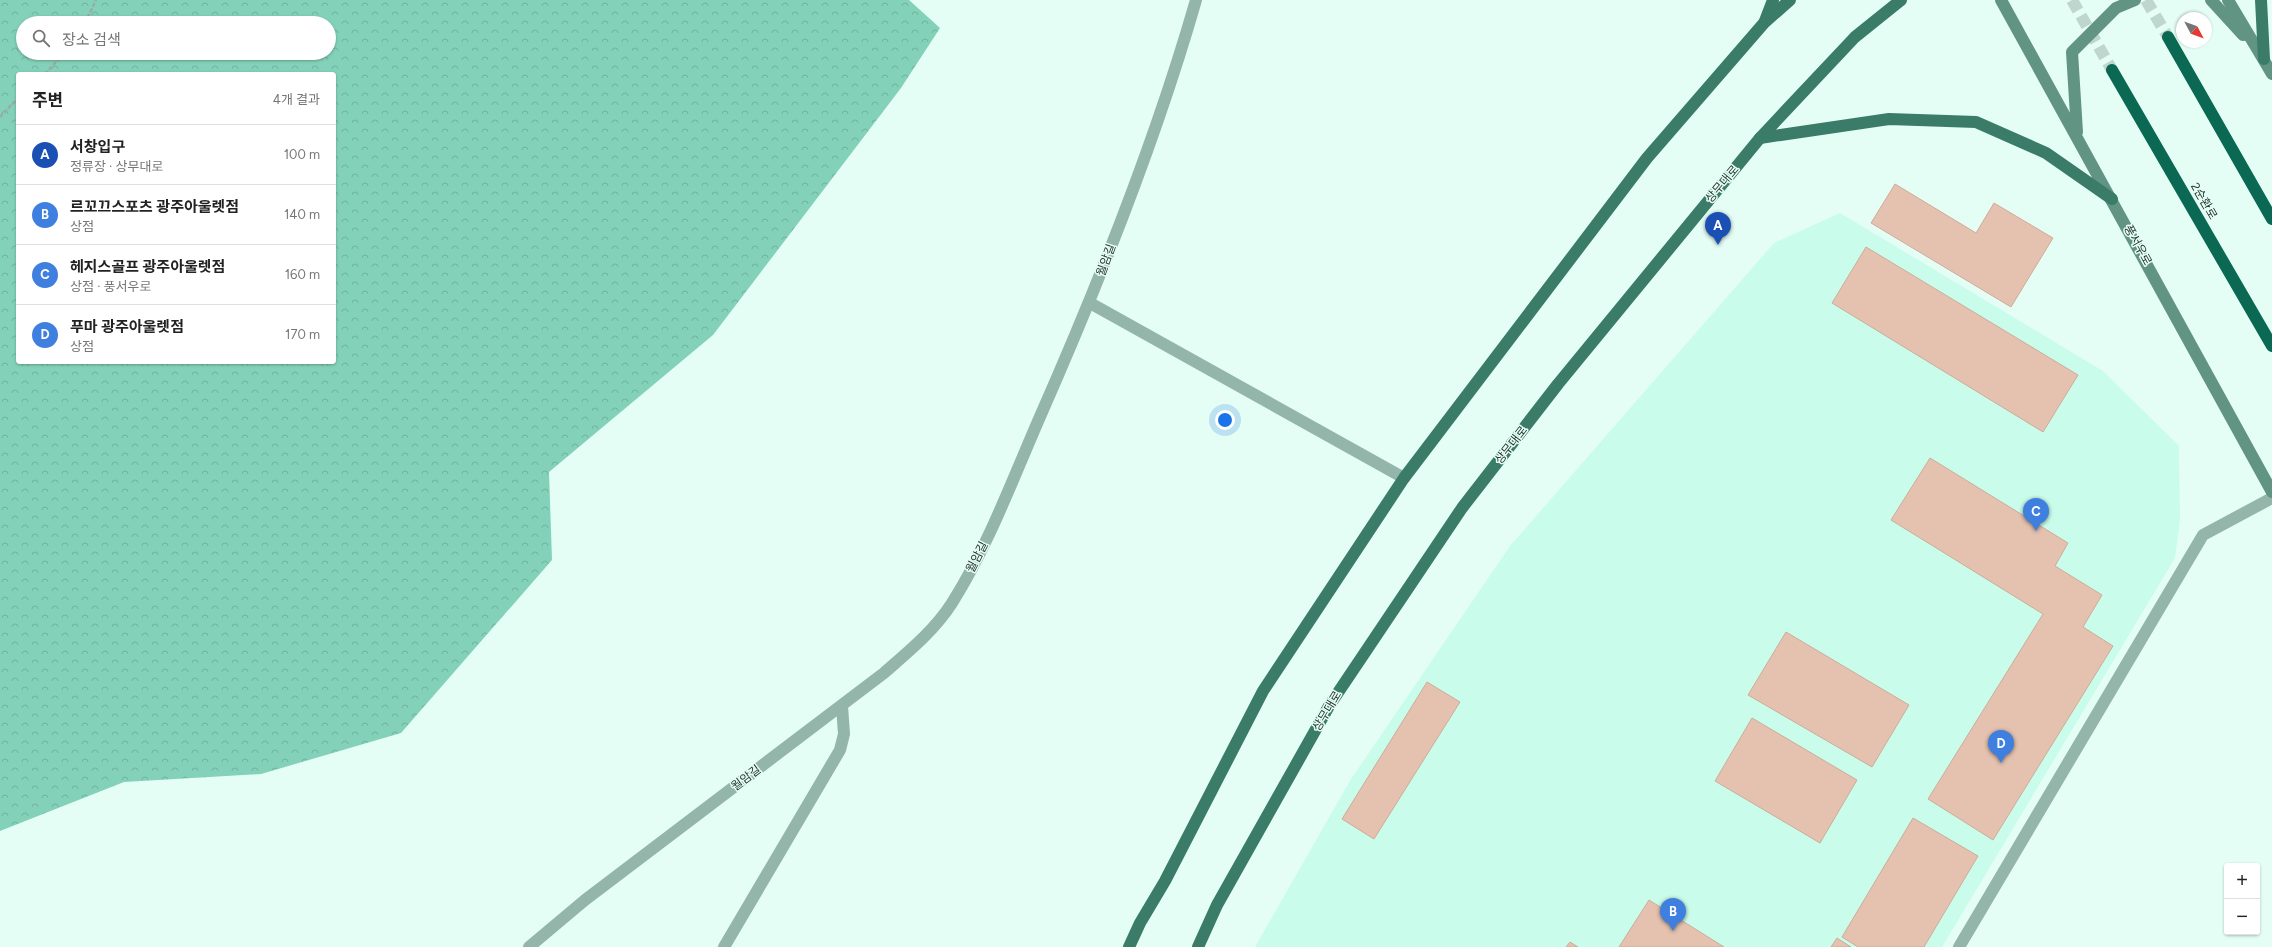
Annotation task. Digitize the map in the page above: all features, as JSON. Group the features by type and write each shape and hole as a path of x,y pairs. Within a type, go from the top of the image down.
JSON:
{"highway":[{"path":"2168,37 2272,219"},
{"name":"2순환로","path":"2112,70 2272,346"}],"main road":[{"path":"1764,23 1773,0"},
{"path":"1129,947 1140,923 1165,881 1264,691 1404,478 1647,158 1764,23 1790,0"},
{"name":"상무대로","path":"1198,947 1217,905 1329,706 1462,508 1563,378 1760,138 1855,37 1901,0"},
{"path":"2261,0 2264,58"},
{"path":"1760,138 1889,119 1976,122 2046,153 2112,199"}],"street":[{"name":"월암길","path":"529,947 591,896 884,673 926,635 952,604 978,558 1090,302 1153,134 1196,0"},
{"name":"풍서우로","path":"2001,0 2077,135 2272,492"},
{"path":"2077,135 2072,52 2116,8 2135,0"},
{"path":"2212,0 2264,58"},
{"path":"2228,0 2264,58 2272,74"},
{"path":"1090,302 1404,478"},
{"path":"1959,947 2203,535 2272,498"},
{"path":"724,947 840,750 844,734 842,706"}],"path":[{"path":"88,16 96,0"},
{"path":"47,72 58,60"},
{"path":"0,117 16,100"}],"shaded area":[{"path":"1840,213 2103,371 2179,446 2180,520 2175,558 1942,947 1255,947 1351,779 1510,546 1774,243"}],"green space":[{"path":"0,0 909,0 940,28 901,88 713,335 549,472 552,560 401,733 261,774 124,782 0,831"}],"building":[{"path":"1895,184 1976,233 1994,203 2053,238 2011,307 1871,223"},
{"path":"1866,247 2078,375 2043,432 1832,303"},
{"path":"1930,458 2068,543 2055,566 2102,595 2083,627 2113,646 1993,840 1928,799 2043,614 1891,520"},
{"path":"1786,632 1909,705 1872,767 1748,695"},
{"path":"1427,682 1460,702 1374,839 1342,819"},
{"path":"1752,718 1857,780 1820,843 1715,781"},
{"path":"1913,818 1978,856 1924,947 1858,947 1842,937"},
{"path":"1649,900 1724,947 1619,947"},
{"path":"1837,938 1851,947 1831,947"},
{"path":"1570,942 1578,947 1566,947"}],"tunnel":[{"path":"2072,0 2112,70"},
{"path":"2146,0 2168,37"}],"place":[{"name":"서창입구","path":"1718,245"},
{"name":"헤지스골프 광주아울렛점","path":"2036,531"},
{"name":"푸마 광주아울렛점","path":"2001,763"},
{"name":"르꼬끄스포츠 광주아울렛점","path":"1673,931"}]}
